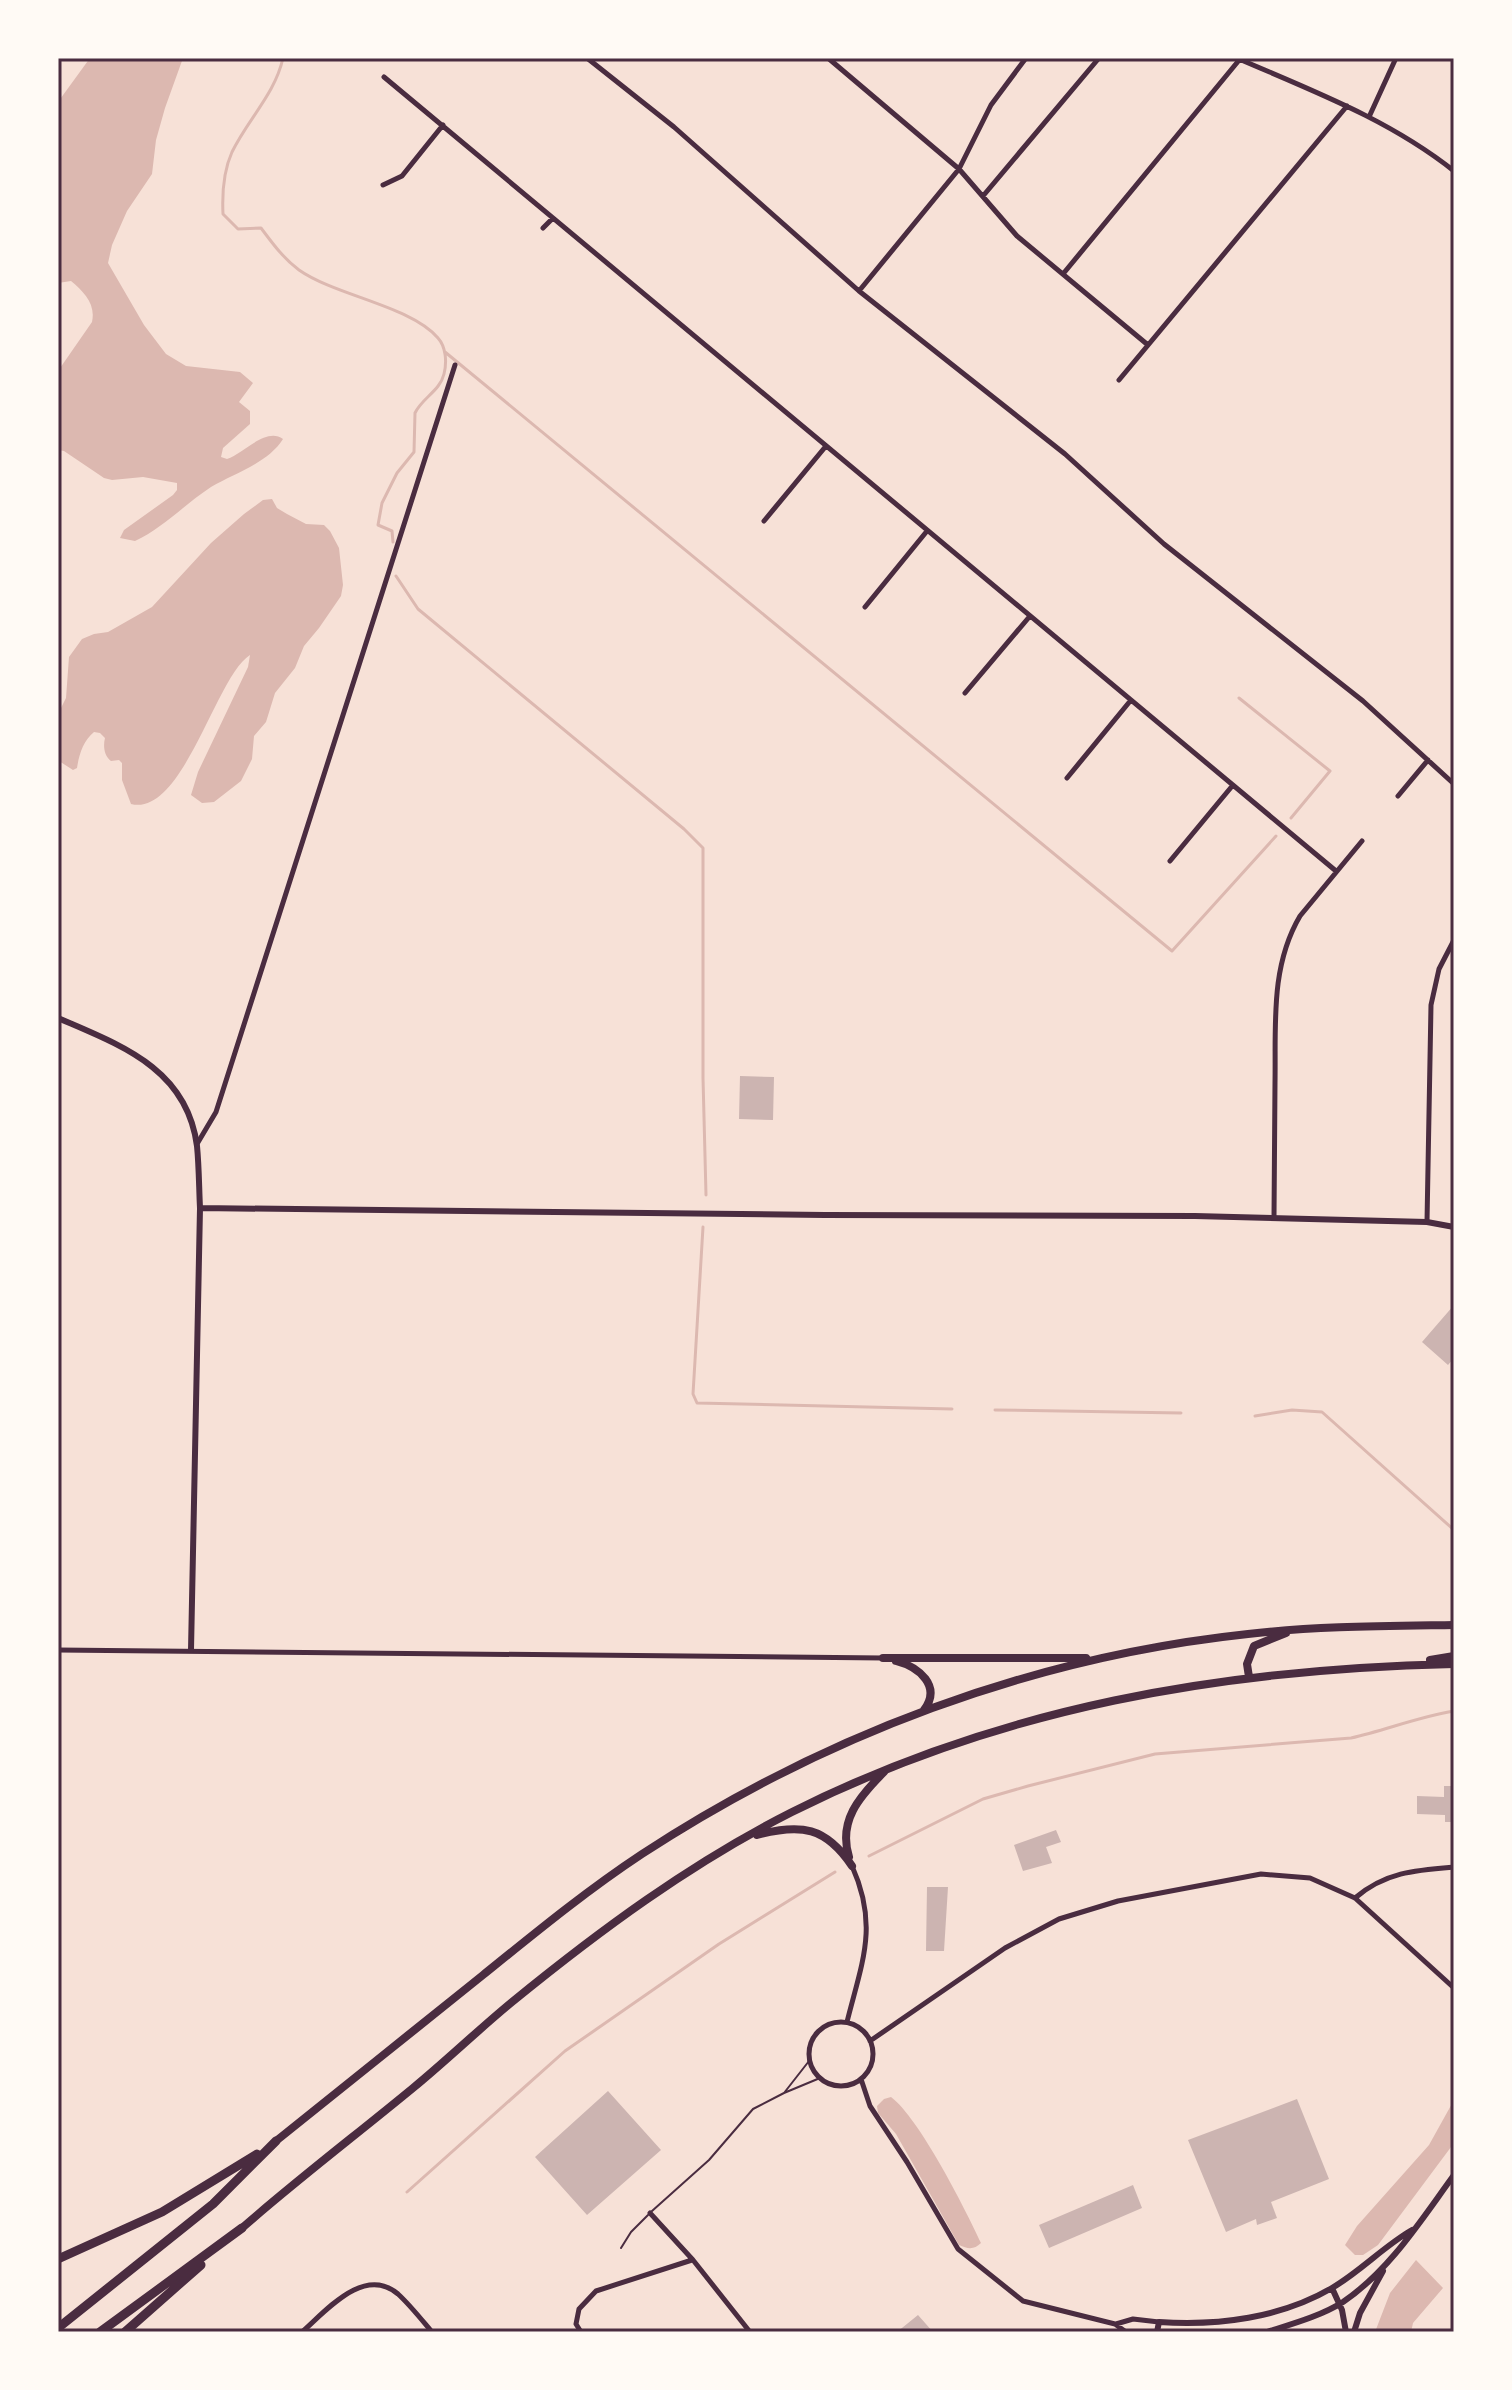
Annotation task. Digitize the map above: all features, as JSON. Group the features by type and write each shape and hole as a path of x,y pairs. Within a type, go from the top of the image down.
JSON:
{"highway":[{"path":"58,2259 162,2212 208,2186 276,2141 560,1913 641,1855 764,1782 849,1741 924,1710 1102,1658 1202,1640 1294,1630 1454,1625"},
{"path":"1249,1677 1248,1657 1254,1646 1294,1630"},
{"path":"125,2332 242,2228 555,1968 651,1896 791,1812 888,1768 964,1741 1076,1708 1178,1686 1454,1656"},
{"path":"883,1658 1102,1658"},
{"path":"883,1658 912,1667 929,1682 932,1695 924,1710"},
{"path":"1386,1665 1454,1664"},
{"path":"852,1866 847,1849 848,1817 859,1799 888,1768"},
{"path":"741,1840 770,1832 804,1829 833,1842 852,1866"},
{"path":"58,2328 213,2204 276,2141"},
{"path":"100,2332 242,2228"}],"street":[{"path":"587,58 674,127 859,291 1065,454 1164,544 1327,671 1454,784"},
{"path":"828,58 959,169 1006,225 1148,345"},
{"path":"859,291 959,169 991,105 1026,58"},
{"path":"983,196 1099,58"},
{"path":"1369,117 1396,58"},
{"path":"1063,274 1239,59 1369,117 1425,149 1454,171"},
{"path":"384,77 1336,871"},
{"path":"1119,380 1347,106"},
{"path":"383,185 402,176 443,125"},
{"path":"543,228 553,218"},
{"path":"197,1145 216,1112 455,365"},
{"path":"764,521 826,446"},
{"path":"865,607 927,531"},
{"path":"965,693 1030,616"},
{"path":"1067,778 1131,700"},
{"path":"1398,796 1428,760"},
{"path":"1170,861 1233,785"},
{"path":"1274,1217 1279,963 1291,930 1300,916 1362,841"},
{"path":"1427,1222 1431,1005 1439,969 1454,940"},
{"path":"58,1018 121,1045 156,1068 182,1104 197,1145 200,1208 191,1650"},
{"path":"200,1208 1274,1217 1427,1222 1454,1227"},
{"path":"58,1650 883,1658"},
{"path":"847,2022 863,1957 867,1926 864,1896 852,1866"},
{"path":"1355,1898 1368,1886 1393,1874 1454,1867"},
{"path":"870,2041 1005,1948 1050,1924 1085,1910 1190,1886 1261,1874 1310,1878 1355,1898 1454,1988"},
{"path":"847,2022 864,2031 870,2041 872,2061 861,2079 848,2085 836,2086 820,2078 809,2061 809,2050 816,2033 825,2026 847,2022"},
{"path":"861,2079 870,2106 958,2249 1023,2301 1115,2324 1126,2332"},
{"path":"1267,2332 1340,2304 1403,2246 1454,2175"},
{"path":"650,2213 693,2260 750,2332"},
{"path":"1115,2324 1133,2319 1209,2324 1252,2317 1305,2301 1332,2288 1412,2230"},
{"path":"581,2332 576,2324 579,2309 596,2291 693,2260"},
{"path":"1354,2332 1368,2298 1390,2260"},
{"path":"302,2332 352,2290 369,2284 384,2286 397,2293 432,2332"},
{"path":"1332,2288 1340,2304 1346,2332"},
{"path":"1157,2332 1159,2322"}],"lane":[{"path":"784,2093 809,2061"},
{"path":"621,2248 631,2232 709,2160 753,2109 820,2078"}],"shaded area":[{"path":"90,58 183,58 156,140 152,174 127,211 112,245 108,263 144,325 166,354 186,366 240,372 253,383 239,402 250,411 250,424 223,448 221,457 227,459 234,456 262,438 276,436 283,439 269,455 211,487 135,541 120,538 124,530 173,495 177,483 143,477 104,478 58,450 58,371 93,316 88,299 76,285 71,281 58,283 58,102"},
{"path":"272,499 277,508 287,514 306,524 324,525 330,531 339,548 343,585 341,596 304,646 295,668 275,693 266,722 254,736 252,759 241,781 214,802 202,803 191,795 198,772 248,667 250,655 237,668 224,689 183,768 167,789 150,802 131,804 122,780 122,763 119,760 111,761 107,756 105,738 100,733 94,732 87,740 77,768 73,770 59,761 58,714 66,698 69,657 82,639 108,632 152,607 211,543 263,500"},
{"path":"891,2097 915,2124 940,2165 981,2243 976,2247 959,2245 896,2134 878,2113 877,2106"},
{"path":"1454,2100 1454,2143 1378,2245 1363,2255 1355,2255 1345,2245 1357,2226 1429,2145"},
{"path":"1416,2260 1443,2288 1413,2323 1411,2332 1375,2332 1390,2293"}],"building":[{"path":"740,1076 774,1077 773,1120 739,1119"},
{"path":"1454,1305 1454,1358 1448,1365 1422,1342"},
{"path":"1444,1786 1454,1786 1454,1822 1445,1822 1445,1815 1417,1814 1417,1796 1444,1797"},
{"path":"1056,1830 1061,1842 1046,1847 1052,1863 1023,1871 1014,1845"},
{"path":"927,1887 948,1887 944,1951 926,1951"},
{"path":"608,2091 661,2150 587,2215 535,2157"},
{"path":"1297,2099 1329,2179 1271,2202 1277,2218 1257,2225 1256,2219 1226,2232 1188,2140"},
{"path":"1133,2185 1142,2208 1049,2248 1039,2225"},
{"path":"918,2315 933,2332 897,2332"}],"waterway":[{"path":"283,58 268,95 238,140 229,160 224,183 223,214 238,229 261,228 283,256 314,279 392,309 426,327 441,342 446,360 442,380 415,413 414,452 397,473 382,503 378,525 392,531 393,542"},
{"path":"445,352 1172,951 1276,836"},
{"path":"396,576 418,609 703,848 706,1195"},
{"path":"1239,698 1330,771 1291,818"},
{"path":"703,1227 693,1394 697,1403 952,1409"},
{"path":"995,1410 1181,1413"},
{"path":"1255,1416 1292,1410 1322,1412 1454,1530"},
{"path":"869,1856 983,1799 1155,1754 1351,1738 1454,1711"},
{"path":"407,2192 565,2051 719,1944 835,1872"}]}
